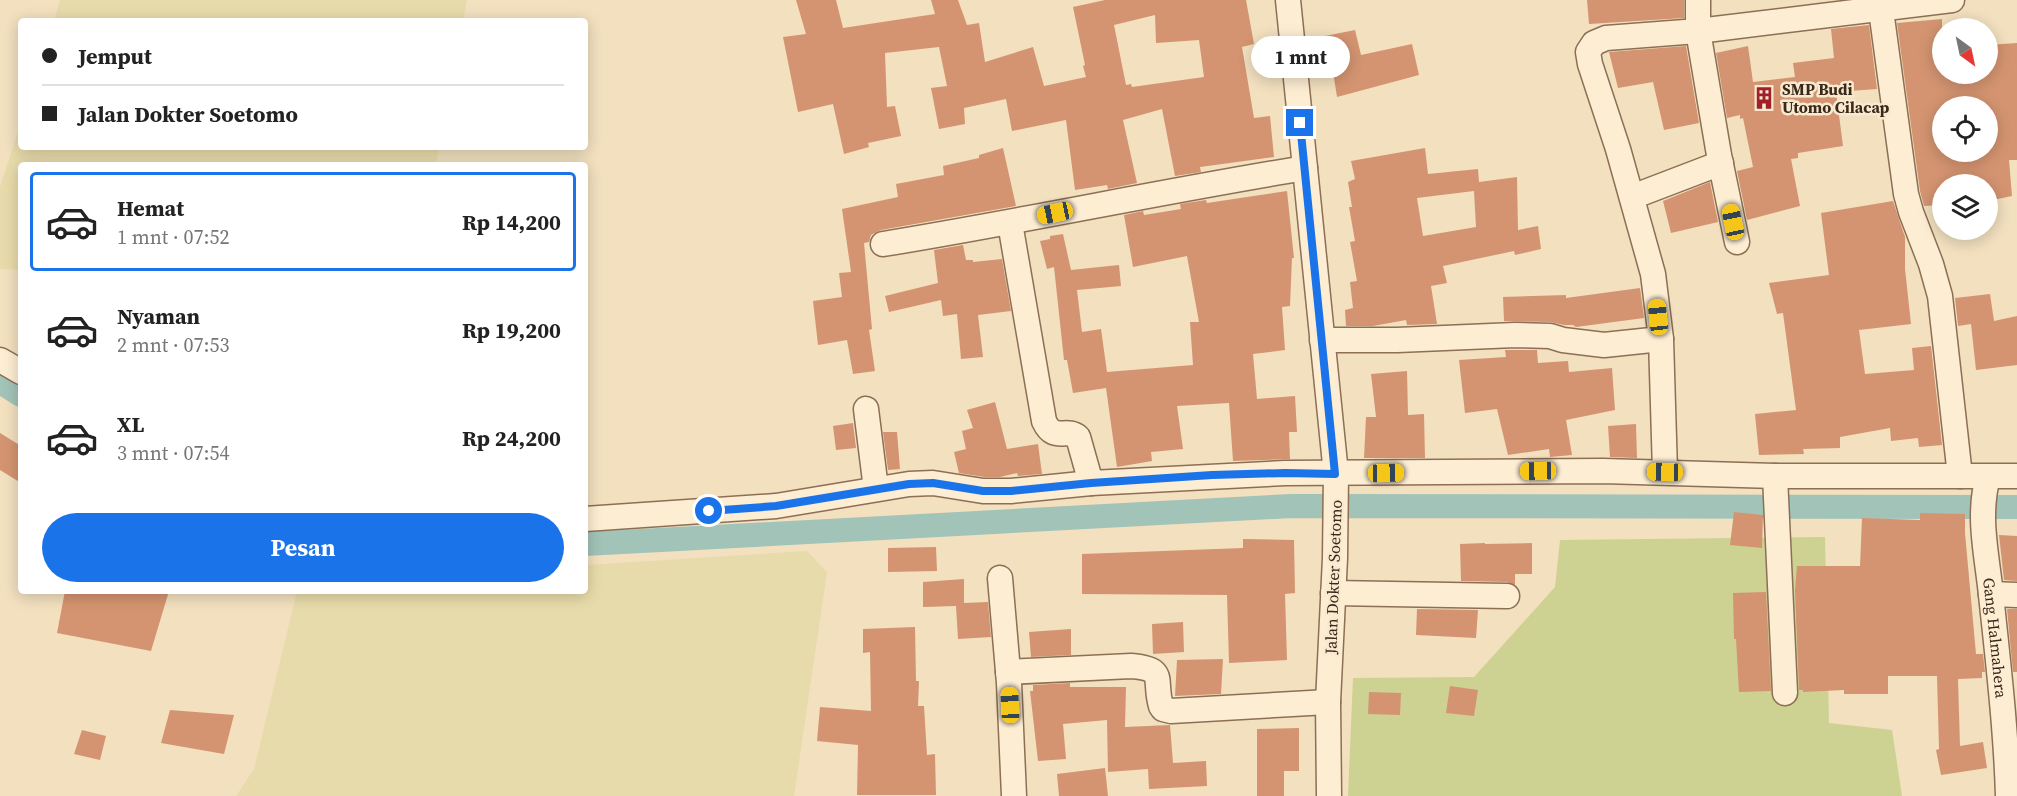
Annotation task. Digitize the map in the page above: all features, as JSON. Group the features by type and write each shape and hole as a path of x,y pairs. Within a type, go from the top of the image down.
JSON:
{"street":[{"name":"Jalan Dokter Soetomo","path":"1288,0 1335,474 1335,558 1328,702 1329,796"},
{"path":"1698,0 1698,31 1737,242"},
{"path":"1665,472 1661,339 1653,274 1588,52 1594,43 1606,38 1698,31 1953,0"},
{"path":"1881,10 1906,194 1941,296 1960,476"},
{"path":"1632,196 1721,163"},
{"path":"883,244 1010,223 1184,188 1305,168"},
{"path":"1010,223 1044,421 1053,433 1074,434 1078,437 1091,483"},
{"path":"1322,340 1550,336 1563,340 1604,345 1661,339"},
{"path":"0,360 18,370"},
{"path":"866,409 876,489"},
{"path":"588,519 776,506 909,484 933,483 983,491 1011,491 1212,475 1285,473 1665,472 1776,482 1960,476 1986,484 2017,476"},
{"path":"1776,482 1785,693"},
{"name":"Gang Halmahera","path":"1986,484 1982,517 2011,781"},
{"path":"1000,578 1008,672 1014,796"},
{"path":"1333,593 1507,596"},
{"path":"1991,594 2017,595"},
{"path":"1008,672 1131,666 1146,668 1153,670 1157,676 1161,706 1163,709 1172,711 1328,702"}],"shaded area":[{"path":"60,0 467,0 464,18 55,18"},
{"path":"18,131 18,150 438,150 436,162 18,162 18,270 0,269 0,187"},
{"path":"807,551 827,572 794,796 236,796 254,769 296,594 588,594 588,565"}],"green space":[{"path":"1825,537 1829,723 1892,730 1902,796 1348,796 1353,678 1474,677 1555,587 1560,540"}],"building":[{"path":"796,0 836,0 843,28 935,14 931,0 958,0 967,25 979,23 985,62 1033,47 1044,86 1086,77 1073,7 1105,0 1246,0 1254,44 1242,47 1254,118 1270,116 1274,157 1200,167 1201,172 1175,176 1162,109 1123,120 1137,183 1108,189 1107,185 1075,190 1066,120 1012,131 1006,99 964,108 965,124 939,129 931,88 947,86 939,47 885,53 887,107 895,106 901,136 868,143 869,147 844,154 833,104 798,112 783,37 806,34","holes":["1155,15 1156,43 1199,40 1204,77 1132,87 1131,84 1126,85 1114,25"]},
{"path":"1587,0 1684,0 1684,18 1589,24"},
{"path":"1932,20 1932,84 1998,84 1998,44 2017,43 2017,160 2009,160 2012,196 1998,199 1998,174 1932,174 1932,206 1924,206 1897,23"},
{"path":"1869,25 1877,89 1836,92 1843,146 1798,153 1798,158 1791,159 1800,206 1747,220 1737,171 1753,167 1743,118 1740,119 1740,115 1727,118 1716,53 1748,46 1753,82 1795,77 1793,63 1834,58 1831,29"},
{"path":"1355,30 1361,55 1412,44 1419,75 1337,97 1330,53 1319,56 1315,38"},
{"path":"1686,46 1699,123 1664,130 1653,82 1618,88 1609,52"},
{"path":"1003,148 1016,206 881,230 871,235 869,242 864,243 872,329 869,330 875,371 853,374 847,340 818,345 813,301 842,297 839,273 851,272 842,209 898,197 896,184 944,175 943,166 979,158 979,155"},
{"path":"1425,148 1428,174 1478,169 1479,182 1517,177 1518,230 1538,226 1541,249 1515,255 1514,251 1443,266 1447,283 1431,286 1437,324 1407,325 1406,320 1373,326 1346,326 1345,310 1353,308 1350,282 1357,281 1350,242 1355,241 1349,207 1352,207 1348,182 1355,179 1351,161","holes":["1474,191 1476,227 1423,236 1417,198"]},
{"path":"1710,182 1718,222 1671,233 1663,201"},
{"path":"1287,191 1294,258 1292,258 1290,306 1282,307 1285,350 1253,354 1257,399 1295,396 1297,432 1289,432 1290,459 1233,461 1229,403 1177,406 1183,449 1151,452 1152,461 1117,467 1106,388 1073,393 1067,360 1064,360 1054,267 1047,269 1040,241 1050,239 1050,236 1063,234 1071,270 1119,265 1121,286 1077,290 1082,332 1101,329 1107,372 1193,365 1190,322 1199,322 1187,256 1133,267 1124,215 1143,211 1144,215 1181,209 1180,204 1206,200 1207,203"},
{"path":"1893,201 1905,237 1905,269 1911,324 1859,330 1865,374 1914,370 1912,348 1931,346 1942,445 1919,447 1918,438 1891,441 1890,428 1840,437 1840,448 1803,449 1804,454 1759,455 1755,414 1796,410 1783,313 1777,314 1769,283 1829,275 1821,213"},
{"path":"963,245 966,260 973,260 973,262 1002,259 1011,311 978,315 983,357 961,359 957,314 943,316 941,300 889,312 885,296 938,283 934,250"},
{"path":"1640,288 1644,318 1576,327 1550,322 1504,321 1503,297 1566,295 1566,298"},
{"path":"1990,294 1994,321 2017,316 2017,365 1976,370 1971,324 1958,326 1955,298"},
{"path":"1505,350 1537,350 1538,363 1568,361 1569,372 1612,368 1615,410 1566,420 1572,455 1550,457 1549,449 1508,455 1497,409 1465,413 1459,360 1506,357"},
{"path":"1407,371 1408,415 1424,414 1425,458 1364,458 1366,417 1376,417 1371,374"},
{"path":"995,402 1007,449 1038,444 1042,474 1018,476 1017,473 1000,477 984,477 959,473 954,452 966,449 962,431 973,428 967,410"},
{"path":"853,423 856,448 836,450 833,426"},
{"path":"1636,424 1637,458 1610,457 1608,426"},
{"path":"883,432 897,432 900,469 888,470"},
{"path":"0,433 18,444 18,481 0,470"},
{"path":"1734,512 1763,515 1762,548 1730,545"},
{"path":"1920,513 1965,514 1976,654 1983,654 1985,672 1982,672 1982,678 1958,679 1960,746 1983,742 1987,768 1941,775 1936,750 1939,749 1937,676 1888,676 1888,694 1844,694 1844,690 1803,692 1799,690 1795,591 1797,566 1860,566 1862,518 1920,520"},
{"path":"1999,535 2017,536 2017,581 2004,580"},
{"path":"1243,539 1294,540 1295,593 1285,594 1287,660 1229,663 1227,595 1082,594 1082,554 1243,548"},
{"path":"1532,543 1532,574 1515,574 1515,585 1507,582 1461,581 1460,544"},
{"path":"936,547 937,571 888,572 888,548"},
{"path":"964,579 964,603 988,602 991,637 958,639 956,606 923,607 923,582"},
{"path":"1766,592 1771,691 1739,692 1733,593"},
{"path":"64,594 168,594 151,651 57,633"},
{"path":"1417,609 1478,610 1476,638 1416,635"},
{"path":"2007,609 2017,609 2017,672 2013,672"},
{"path":"1183,622 1184,652 1153,654 1152,624"},
{"path":"915,627 916,681 919,681 918,706 924,706 927,755 935,754 936,795 857,795 858,745 817,741 820,707 871,711 870,652 863,653 863,629"},
{"path":"1071,629 1071,655 1031,657 1029,632"},
{"path":"1223,659 1221,694 1175,696 1177,660"},
{"path":"1070,683 1070,687 1126,687 1125,727 1170,725 1173,763 1206,761 1207,786 1149,789 1148,769 1108,772 1107,720 1063,724 1066,759 1038,761 1030,691 1033,691 1033,685"},
{"path":"1450,686 1478,690 1474,716 1446,713"},
{"path":"1369,692 1401,693 1400,715 1368,714"},
{"path":"170,710 234,715 224,754 161,743"},
{"path":"1299,728 1299,771 1284,771 1284,796 1257,796 1257,729"},
{"path":"82,730 106,736 100,760 74,754"},
{"path":"1105,768 1108,796 1059,796 1057,774"}],"waterway":[{"path":"0,382 18,393"},
{"path":"588,544 1291,506 2017,507"}],"place":[{"name":"SMP Budi Utomo Cilacap","path":"1764,98"}],"route":[{"path":"709,511 776,506 909,484 933,483 983,491 1011,491 1212,475 1335,474 1300,123"}]}
